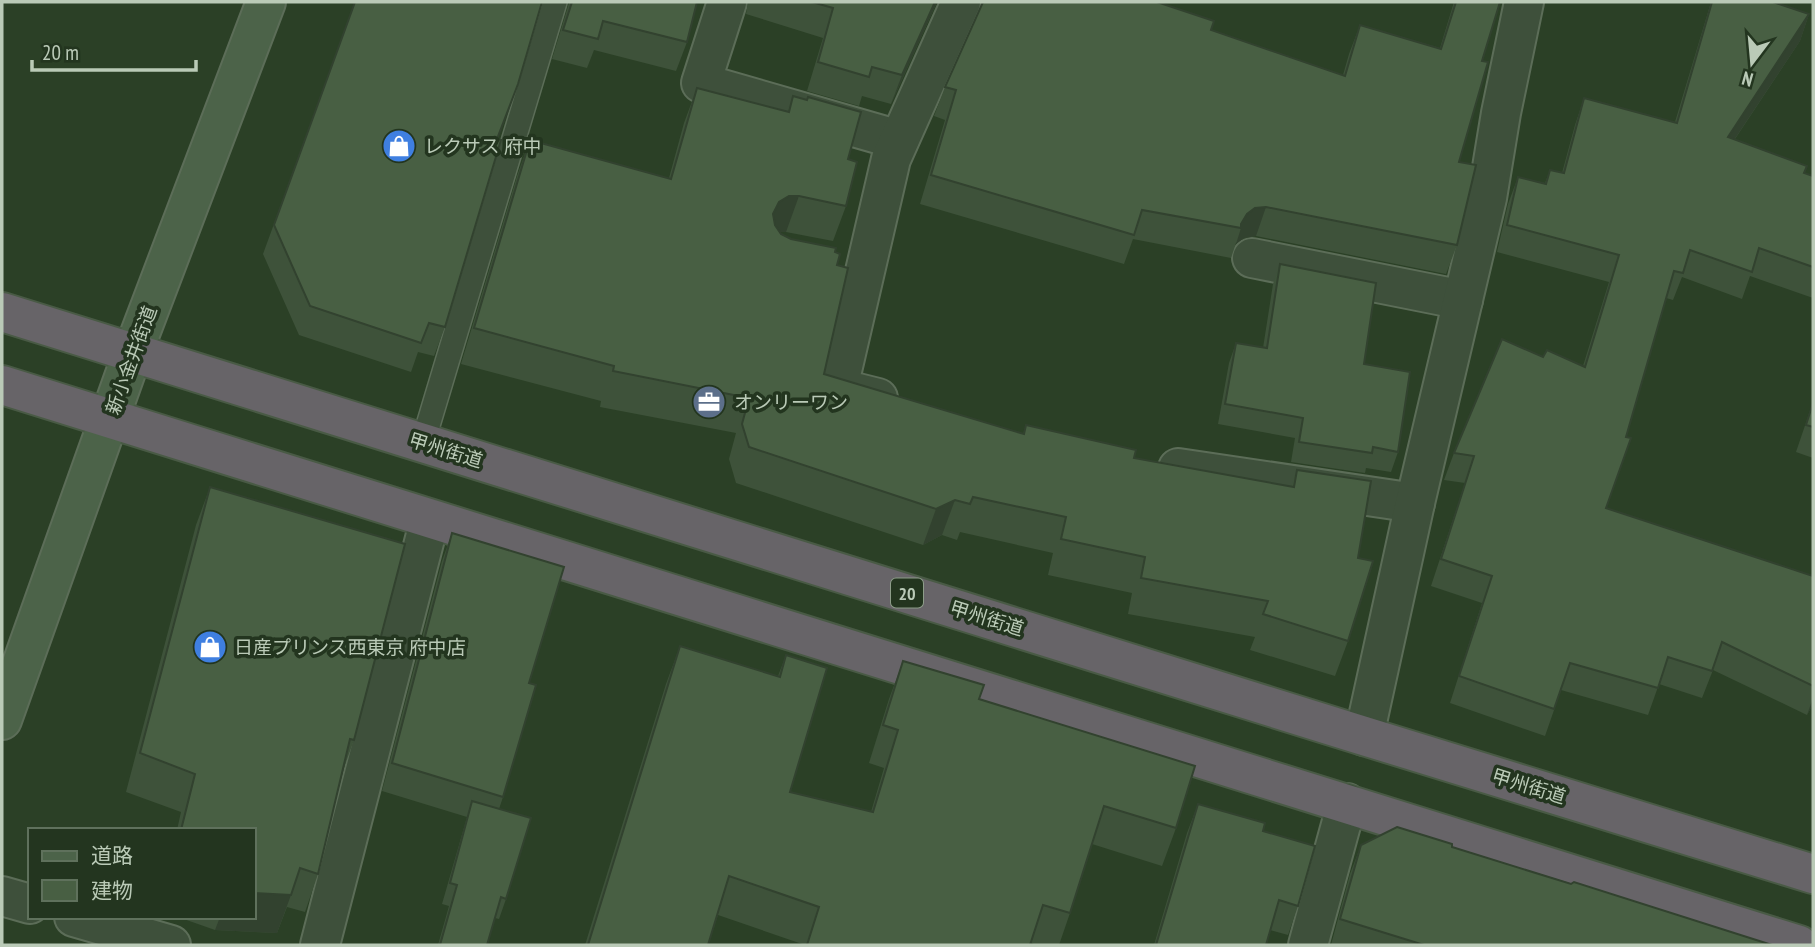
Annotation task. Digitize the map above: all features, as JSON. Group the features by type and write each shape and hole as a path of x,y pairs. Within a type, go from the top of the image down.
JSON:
{"highway":[{"name":"甲州街道","path":"2,312 1813,874"},
{"path":"2,384 1799,945"}],"main road":[{"name":"新小金井街道","path":"2,720 133,352 267,2"}],"street":[{"path":"727,2 701,83 899,141"},
{"path":"904,404 838,388 847,266 961,2"},
{"path":"1364,736 1415,503 1487,198 1524,2"},
{"path":"1252,258 1463,300"},
{"path":"1144,463 1415,503"},
{"path":"320,945 430,519"},
{"path":"1308,945 1347,803"},
{"path":"2,896 28,903"},
{"path":"81,919 171,945"}],"lane":[{"path":"423,442 555,2"}],"building":[{"name":"レクサス 府中","path":"355,2 542,2 518,84 497,139 501,140 445,327 429,323 421,343 310,306 274,225"},
{"path":"572,2 697,2 687,42 603,21 598,39 563,30"},
{"path":"812,2 935,2 902,75 872,67 869,77 818,62 833,8"},
{"path":"983,2 1157,2 1214,21 1211,30 1345,76 1360,25 1441,49 1456,2 1500,2 1482,61 1488,62 1459,162 1476,165 1457,245 1266,207 1255,208 1247,214 1241,228 1142,210 1134,235 931,175 956,90 945,87"},
{"path":"1712,2 1773,2 1809,14 1728,137 1807,166 1804,173 1813,176 1813,267 1759,248 1752,272 1690,250 1683,273 1674,271 1626,437 1631,438 1606,508 1813,576 1813,686 1722,642 1712,671 1668,657 1658,688 1570,663 1554,709 1459,676 1492,576 1441,559 1474,456 1454,453 1502,339 1543,357 1547,350 1585,367 1619,255 1507,225 1518,177 1546,184 1550,170 1564,173 1584,98 1677,123"},
{"path":"697,88 789,112 793,96 807,100 808,97 861,112 848,159 857,162 846,206 789,196 779,202 773,214 775,225 781,234 791,239 836,248 835,252 840,254 837,265 848,268 824,374 1024,434 1026,425 1136,450 1134,458 1294,487 1297,470 1371,481 1358,558 1373,561 1348,641 1263,614 1268,601 1141,578 1145,557 1061,539 1066,517 973,497 970,504 955,500 936,509 749,447 742,424 749,398 613,371 614,366 474,328 530,140 671,179"},
{"path":"1280,264 1376,283 1364,364 1410,372 1398,452 1373,447 1372,453 1299,442 1303,418 1225,404 1236,343 1267,348"},
{"path":"1813,403 1813,427 1806,425"},
{"path":"210,487 405,544 354,740 350,739 318,874 300,868 291,895 256,893 256,828 182,828 195,774 140,753"},
{"path":"452,533 564,567 529,683 536,685 503,797 392,763"},
{"path":"680,646 780,677 786,655 827,668 790,792 873,812 898,730 883,725 903,661 984,685 979,699 1195,766 1176,828 1104,806 1070,913 1043,905 1030,945 807,945 819,907 729,876 708,945 588,945"},
{"path":"472,801 531,818 506,899 501,897 487,945 440,945 457,885 450,883"},
{"path":"1198,804 1265,823 1263,831 1315,846 1298,906 1279,900 1266,945 1156,945"},
{"path":"1397,827 1452,844 1452,847 1571,884 1574,882 1772,945 1424,945 1340,919 1361,845"}],"place":[{"name":"レクサス 府中","path":"399,146"},
{"name":"オンリーワン","path":"709,402"},
{"name":"日産プリンス西東京 府中店","path":"210,647"}]}
